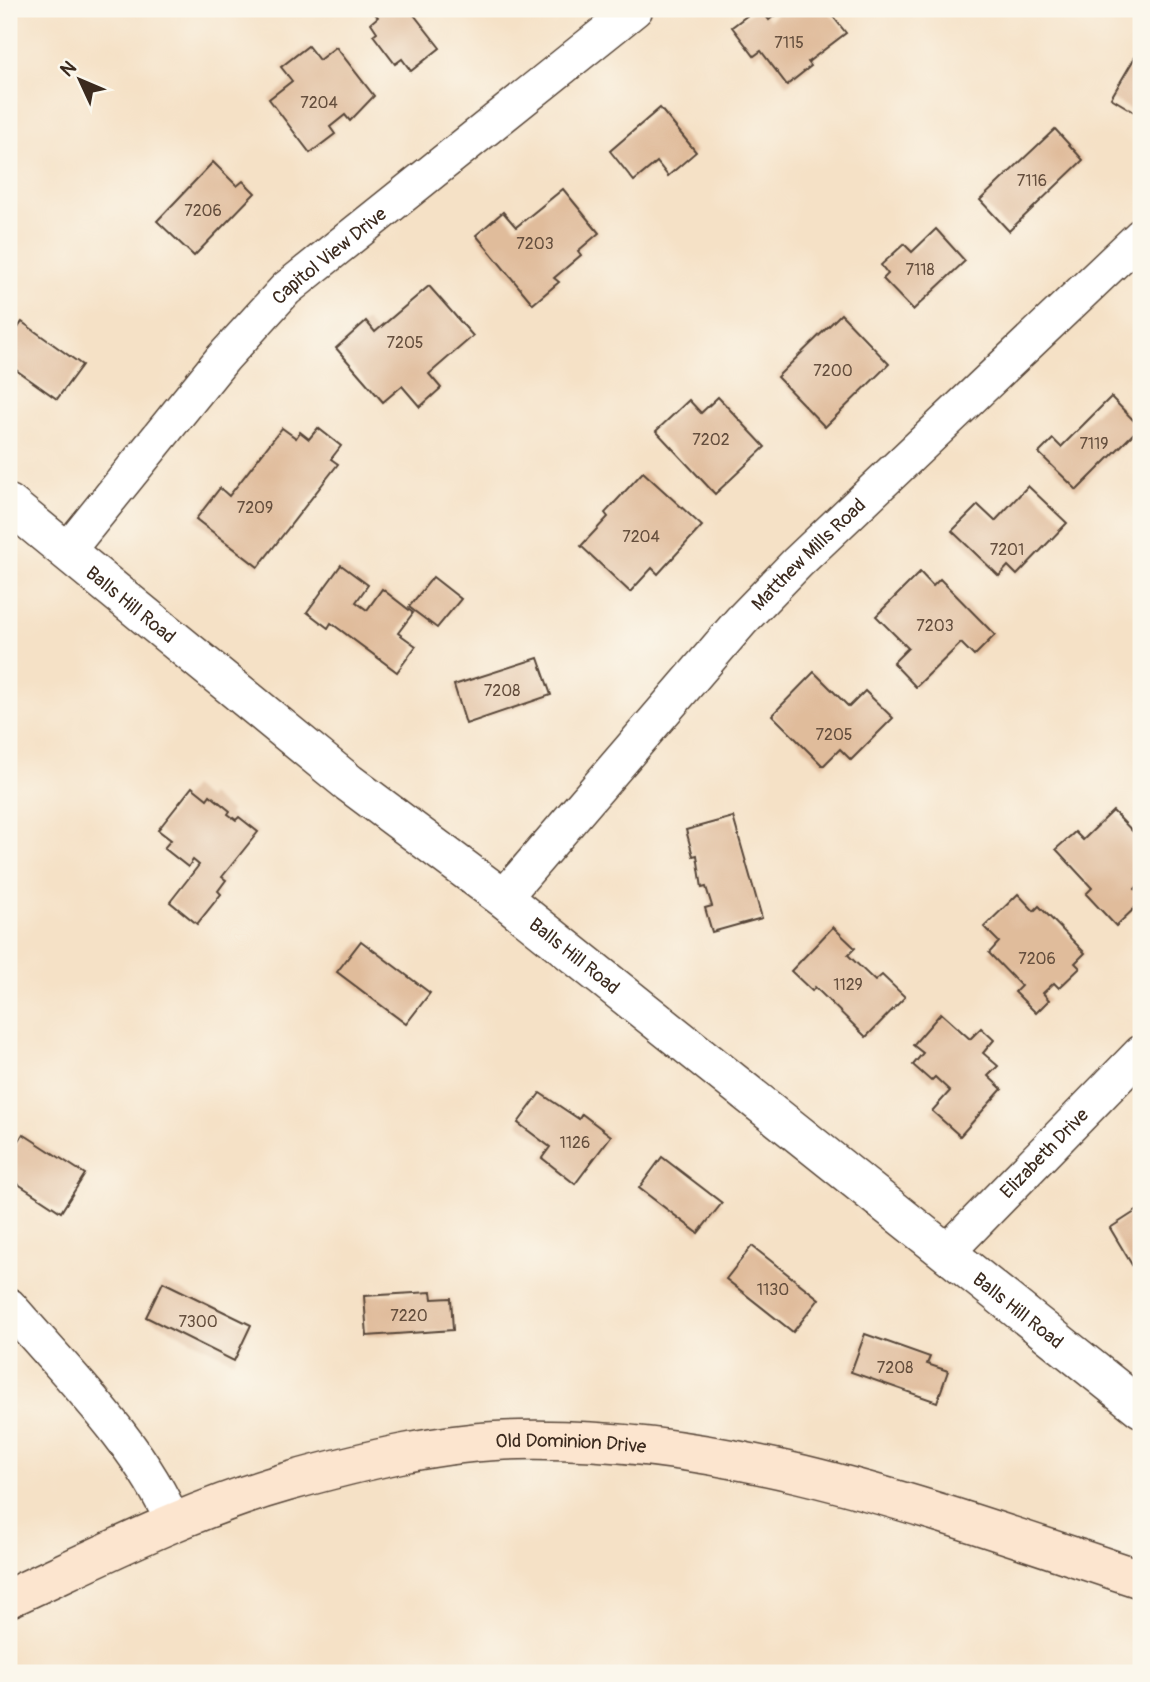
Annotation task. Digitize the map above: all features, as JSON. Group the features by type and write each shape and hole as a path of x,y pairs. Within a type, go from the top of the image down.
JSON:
{"main road":[{"name":"Old Dominion Drive","path":"9,1598 173,1522 284,1483 357,1463 458,1445 517,1440 590,1440 688,1449 773,1465 881,1494 1139,1577"}],"street":[{"name":"Capitol View Drive","path":"67,551 223,358 286,289 635,9"},
{"name":"Matthew Mills Road","path":"503,898 741,621 778,582 1141,236"},
{"name":"Balls Hill Road","path":"9,504 349,783 503,898 1141,1408"},
{"name":"Elizabeth Drive","path":"946,1253 1141,1053"},
{"path":"9,1306 123,1441 166,1505 173,1522"}],"building":[{"path":"371,9 414,9 411,11 440,48 411,71 402,59 395,64 373,35 377,32 371,23 378,17"},
{"path":"756,9 761,9 769,20 780,11 784,15 792,9 827,9 846,33 808,62 811,66 787,85 761,51 754,56 732,27"},
{"path":"308,46 319,60 336,47 374,96 350,121 345,115 330,127 335,134 310,153 269,99 292,81 281,67"},
{"path":"1141,47 1141,116 1111,98"},
{"path":"660,108 696,152 668,176 657,162 634,181 610,151"},
{"path":"1055,129 1083,160 1009,231 980,200"},
{"path":"213,162 237,186 243,181 255,193 194,256 157,221"},
{"path":"563,189 599,233 578,251 581,255 554,278 559,282 533,304 476,235 503,212 516,227"},
{"path":"936,229 965,261 913,310 883,279 888,274 881,265 904,244 912,252"},
{"path":"429,286 473,336 429,374 441,388 420,407 402,386 383,402 336,348 366,321 375,332"},
{"path":"841,314 889,364 825,427 777,377"},
{"path":"22,322 82,365 57,399 9,365 9,341"},
{"path":"718,397 765,447 715,494 656,431 689,400 701,413"},
{"path":"1111,397 1140,427 1077,490 1039,453 1053,439 1061,447"},
{"path":"282,428 296,438 300,432 309,439 318,428 341,446 331,459 338,464 258,567 196,519 220,488 229,496"},
{"path":"643,472 702,526 658,574 652,568 630,592 581,546 608,517 605,513"},
{"path":"1028,486 1067,523 1017,575 1008,566 999,576 952,531 978,505 995,521"},
{"path":"341,565 368,585 356,602 367,610 382,589 413,613 398,633 416,646 397,672 331,623 328,628 307,612"},
{"path":"920,572 933,586 940,579 995,635 974,656 961,643 916,687 893,663 908,648 876,616"},
{"path":"433,577 461,599 437,628 409,607"},
{"path":"538,658 551,695 466,724 454,685"},
{"path":"814,672 849,707 865,691 893,718 851,760 840,749 823,766 772,715"},
{"path":"192,787 207,799 210,795 230,811 228,814 236,820 239,817 258,832 222,877 226,880 218,891 221,894 197,924 170,902 199,865 193,860 188,867 164,848 171,840 158,830"},
{"path":"1113,811 1141,840 1141,882 1135,889 1141,896 1141,902 1116,926 1086,894 1092,888 1056,849 1075,832 1083,840"},
{"path":"733,817 762,918 712,932 705,908 712,906 706,887 702,888 697,855 693,856 686,830"},
{"path":"1018,894 1034,911 1039,906 1085,953 1075,963 1080,968 1059,988 1054,983 1043,993 1049,1000 1036,1013 1015,992 1021,986 989,953 999,942 984,927"},
{"path":"833,927 855,948 848,955 875,981 882,975 905,997 866,1037 815,987 812,991 791,971"},
{"path":"361,941 430,993 406,1024 337,972"},
{"path":"941,1013 970,1039 981,1028 994,1040 983,1053 998,1066 988,1076 1002,1089 960,1136 932,1111 950,1091 935,1077 931,1081 913,1065 923,1053 913,1045"},
{"path":"540,1093 579,1119 582,1114 611,1136 575,1184 542,1158 550,1147 518,1123"},
{"path":"23,1134 85,1174 61,1212 9,1178 9,1157"},
{"path":"662,1157 722,1203 698,1233 639,1188"},
{"path":"1141,1208 1141,1280 1110,1228"},
{"path":"752,1246 819,1299 793,1332 726,1279"},
{"path":"163,1282 251,1325 234,1361 146,1317"},
{"path":"431,1292 432,1299 451,1298 453,1330 367,1336 364,1296"},
{"path":"865,1334 930,1357 927,1364 948,1371 937,1402 851,1372"}]}
